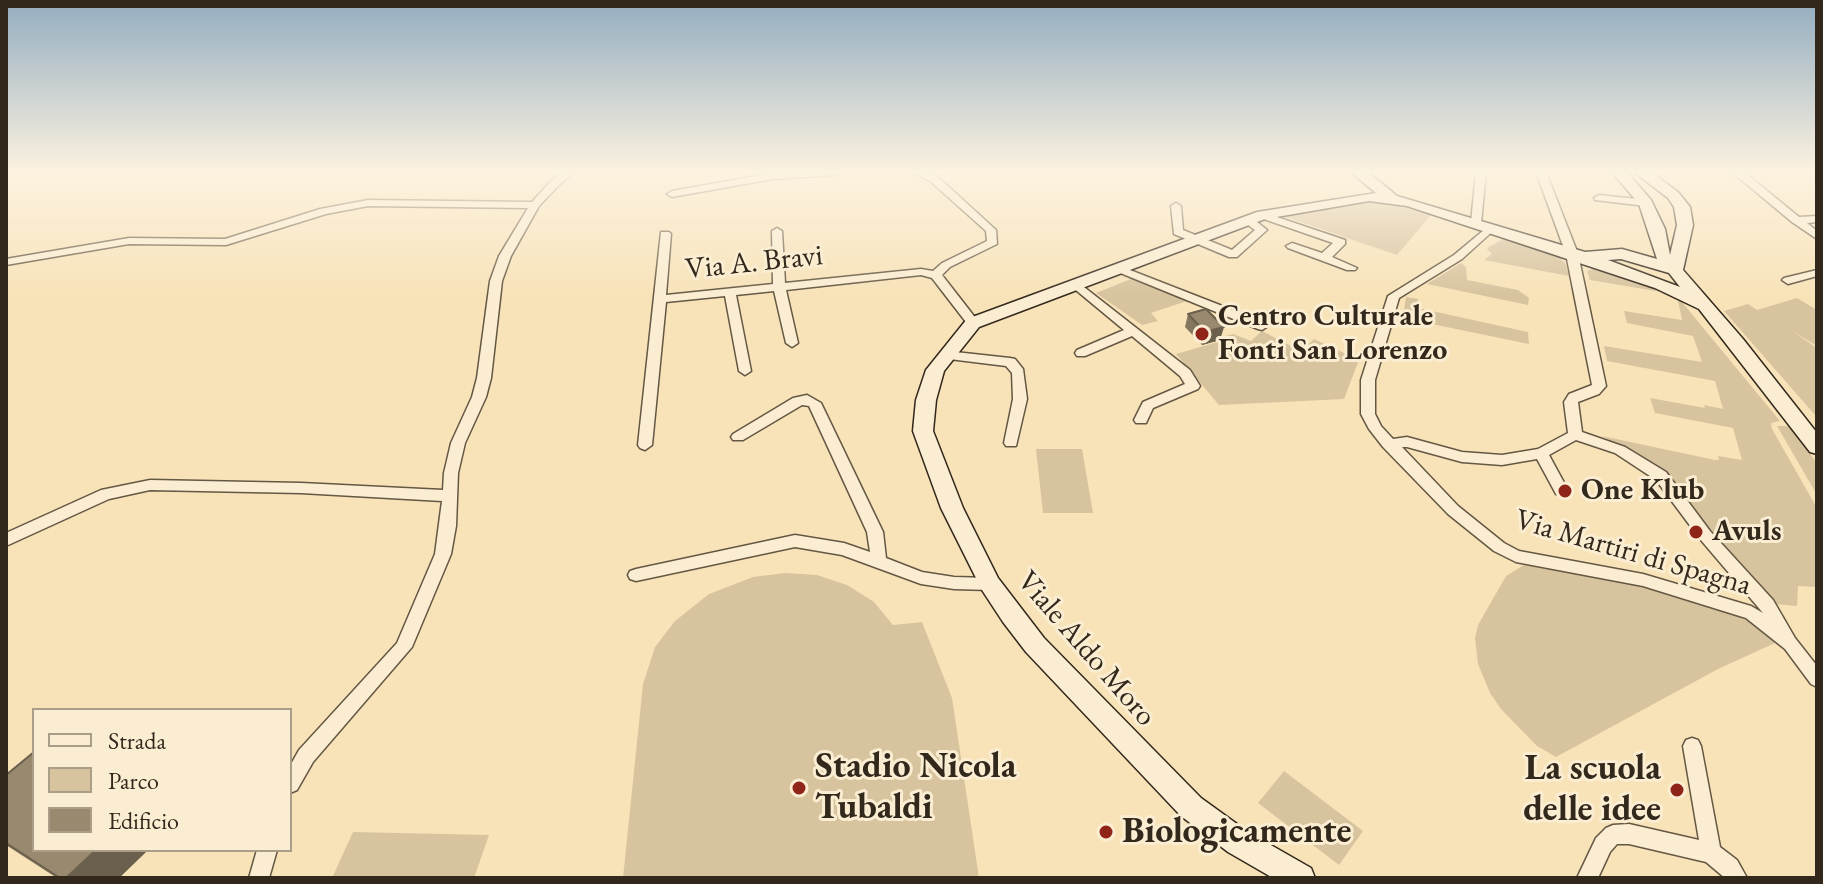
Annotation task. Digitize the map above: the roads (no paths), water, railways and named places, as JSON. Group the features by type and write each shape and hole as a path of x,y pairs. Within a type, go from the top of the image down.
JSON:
{"street":[{"path":"6,262 129,241 226,242 317,213"},
{"path":"292,780 306,756 404,647 443,554 458,443 479,397 484,378 496,281 505,256 530,213"},
{"path":"972,213 991,230 993,242 946,265 936,275 973,323"},
{"path":"1177,213 1178,232 1193,240"},
{"name":"Viale Aldo Moro","path":"1274,213 1255,217 973,323 935,370 926,400 923,431 952,508 990,584 1035,645 1191,807 1238,842 1301,878"},
{"name":"Viale Aldo Moro","path":"1441,213 1636,276 1706,306"},
{"path":"1483,213 1483,226"},
{"path":"1559,213 1578,256 1599,386 1594,391 1574,397 1571,402 1575,435"},
{"path":"1650,213 1662,255 1817,447"},
{"path":"1675,270 1685,225 1683,213"},
{"path":"1788,213 1817,236"},
{"path":"1255,217 1341,242 1324,258"},
{"path":"1796,220 1817,219"},
{"name":"Via Martiri di Spagna","path":"1483,226 1458,257 1394,296 1368,380 1367,396 1368,414 1388,444 1453,510 1499,547 1516,556 1607,572 1699,595 1751,613 1791,644 1817,679"},
{"path":"1578,256 1638,250 1649,242 1657,229"},
{"path":"777,231 779,287 792,343"},
{"name":"Via A. Bravi","path":"645,445 665,234"},
{"path":"1292,246 1351,268"},
{"path":"1622,254 1675,270"},
{"path":"1117,268 1262,326"},
{"path":"1636,276 1675,270"},
{"name":"Via A. Bravi","path":"660,299 907,273 936,275"},
{"path":"1788,280 1817,273"},
{"path":"1075,284 1185,373 1193,386 1148,405 1141,420"},
{"path":"730,292 745,371"},
{"path":"1081,353 1133,331"},
{"path":"946,355 1010,362 1018,372 1020,399 1011,443"},
{"path":"738,437 798,401 807,399 814,403 875,532 879,563"},
{"path":"1388,444 1407,442 1462,457 1502,460 1541,453 1575,435 1620,450 1661,476 1705,535 1782,624 1791,644"},
{"path":"1541,453 1561,490"},
{"path":"6,540 106,494 150,485 301,488 450,496"},
{"path":"636,575 795,541 844,549 921,578 990,584"},
{"path":"1692,746 1711,853"},
{"path":"1587,878 1603,845 1613,835 1629,834 1711,853 1730,867 1737,878"},
{"path":"259,878 266,852"}],"place":[{"name":"Centro Culturale Fonti San Lorenzo","path":"1202,334"},
{"name":"One Klub","path":"1565,491"},
{"name":"Avuls","path":"1696,532"},
{"name":"Stadio Nicola Tubaldi","path":"799,788"},
{"name":"La scuola delle idee","path":"1677,790"},
{"name":"Biologicamente","path":"1106,832"}]}
